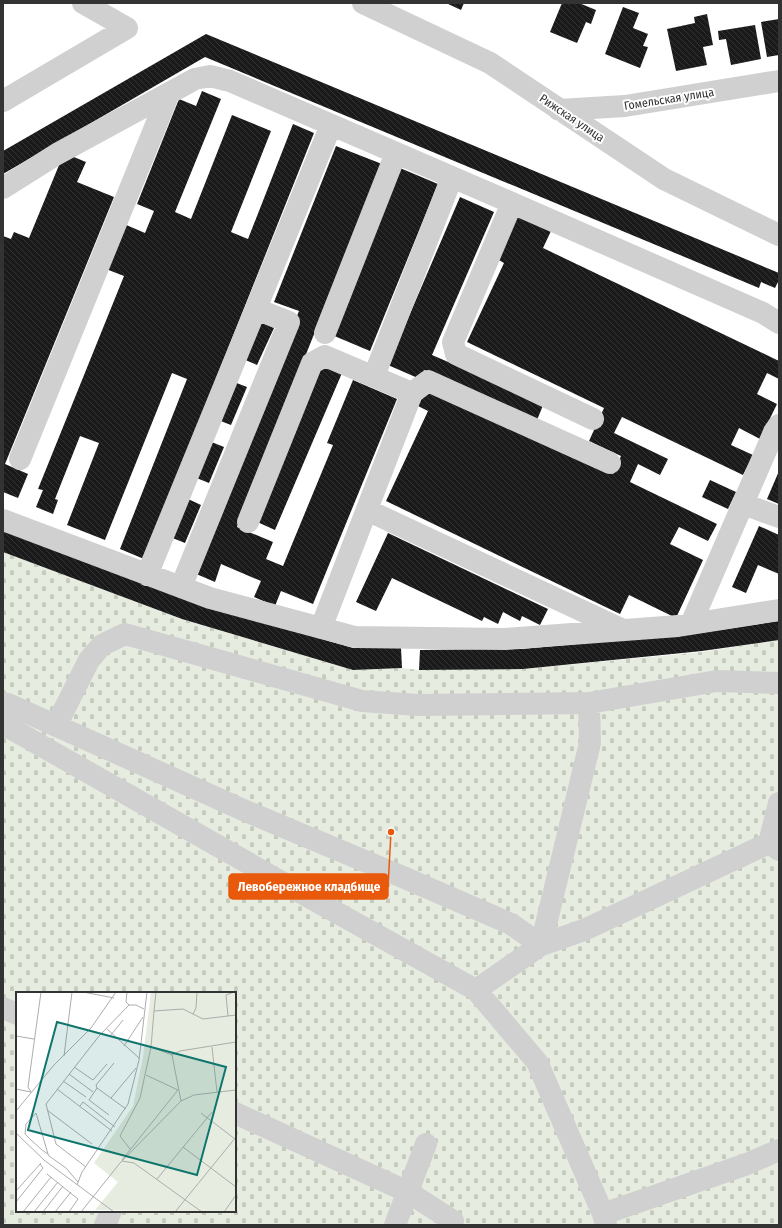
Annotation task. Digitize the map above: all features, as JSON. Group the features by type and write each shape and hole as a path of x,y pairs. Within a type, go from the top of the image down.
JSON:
{"street":[{"path":"3,101 127,28 83,3"},
{"name":"Рижская улица","path":"363,3 490,63 664,179 779,235"},
{"path":"3,188 58,154 194,79 210,76 230,81 512,203 763,313 779,324"},
{"name":"Гомельская улица","path":"559,110 625,106 779,81"},
{"path":"20,459 169,93"},
{"path":"147,575 331,125"},
{"path":"325,333 396,153"},
{"path":"374,376 452,177"},
{"path":"512,203 453,342 456,354 592,419"},
{"path":"181,587 290,322 256,309"},
{"path":"248,522 312,363 325,356 412,393"},
{"path":"321,628 412,393 428,381 610,463"},
{"path":"691,624 774,432 779,425"},
{"path":"743,504 779,517"},
{"path":"367,510 623,630"},
{"path":"3,520 210,598 355,637 505,639 678,626 779,610"},
{"path":"56,726 89,660 102,645 125,634 362,701 418,705 589,703 717,681 779,684"},
{"path":"3,703 241,809 511,924 540,945"},
{"path":"540,945 590,743 589,703"},
{"path":"3,724 476,990 537,1062 604,1220 779,1150"},
{"path":"476,990 540,945 584,930 774,847 779,803"},
{"path":"3,1008 16,1014"},
{"path":"236,1113 408,1192 453,1221"},
{"path":"395,1225 426,1144"},
{"path":"105,1225 111,1212"}],"green space":[{"path":"3,552 182,619 353,670 402,668 419,670 523,669 702,652 779,640 779,1225 3,1225"}],"building":[{"path":"446,3 464,3 461,10"},
{"path":"562,3 579,3 596,10 591,24 586,22 577,43 550,32"},
{"path":"623,7 639,13 633,28 648,34 643,46 648,47 640,68 605,54"},
{"path":"707,14 713,45 703,47 707,65 676,71 667,29 695,23 694,17"},
{"path":"779,19 779,55 767,57 761,22"},
{"path":"755,25 761,59 731,65 726,39 719,40 718,31"},
{"path":"206,34 779,273 779,280 775,288 761,282 759,288 205,57 3,174 3,151"},
{"path":"202,91 221,99 175,212 191,219 232,115 271,131 231,232 248,239 293,124 314,133 144,559 120,549 187,379 172,373 105,540 67,525 99,443 80,436 55,499 58,500 53,514 36,507 43,490 38,489 124,276 106,269 124,224 145,233 154,211 137,204 179,99 196,106"},
{"path":"336,146 382,164 237,527 273,542 266,559 283,566 333,445 327,443 353,380 397,399 313,604 281,591 275,606 254,597 261,581 221,564 215,582 194,573 299,311 274,302"},
{"path":"64,153 86,162 77,182 114,197 5,464 28,474 18,498 3,492 3,236 11,239 14,232 29,238"},
{"path":"400,168 438,184 370,351 332,335"},
{"path":"460,197 494,212 432,355 544,403 537,420 424,370 420,379 388,365"},
{"path":"518,215 551,231 543,248 779,361 779,379 767,373 757,394 777,404 760,439 739,428 731,445 753,455 743,475 622,417 614,433 668,459 660,475 638,464 630,482 717,524 708,541 679,527 670,544 703,560 676,618 629,595 620,614 386,501 428,411 418,406 428,386 613,474 621,456 589,441 604,408 467,342 504,263 497,259"},
{"path":"260,322 274,328 257,365 243,359"},
{"path":"322,364 342,373 275,530 255,521"},
{"path":"234,382 247,387 231,425 218,420"},
{"path":"209,441 224,447 209,483 194,477"},
{"path":"779,471 779,504 767,499"},
{"path":"710,480 736,492 728,509 702,497"},
{"path":"186,498 201,505 185,543 170,537"},
{"path":"759,526 779,535 779,574 758,565 746,593 732,587"},
{"path":"3,530 188,600 353,648 401,648 402,668 353,670 182,619 3,552"},
{"path":"388,533 548,609 540,625 522,616 520,621 503,612 498,624 484,617 482,621 392,578 376,611 356,602"},
{"path":"779,621 779,640 702,651 523,669 419,670 420,650 522,649 700,633"}],"place":[{"name":"Левобережное кладбище","path":"391,832"}]}
